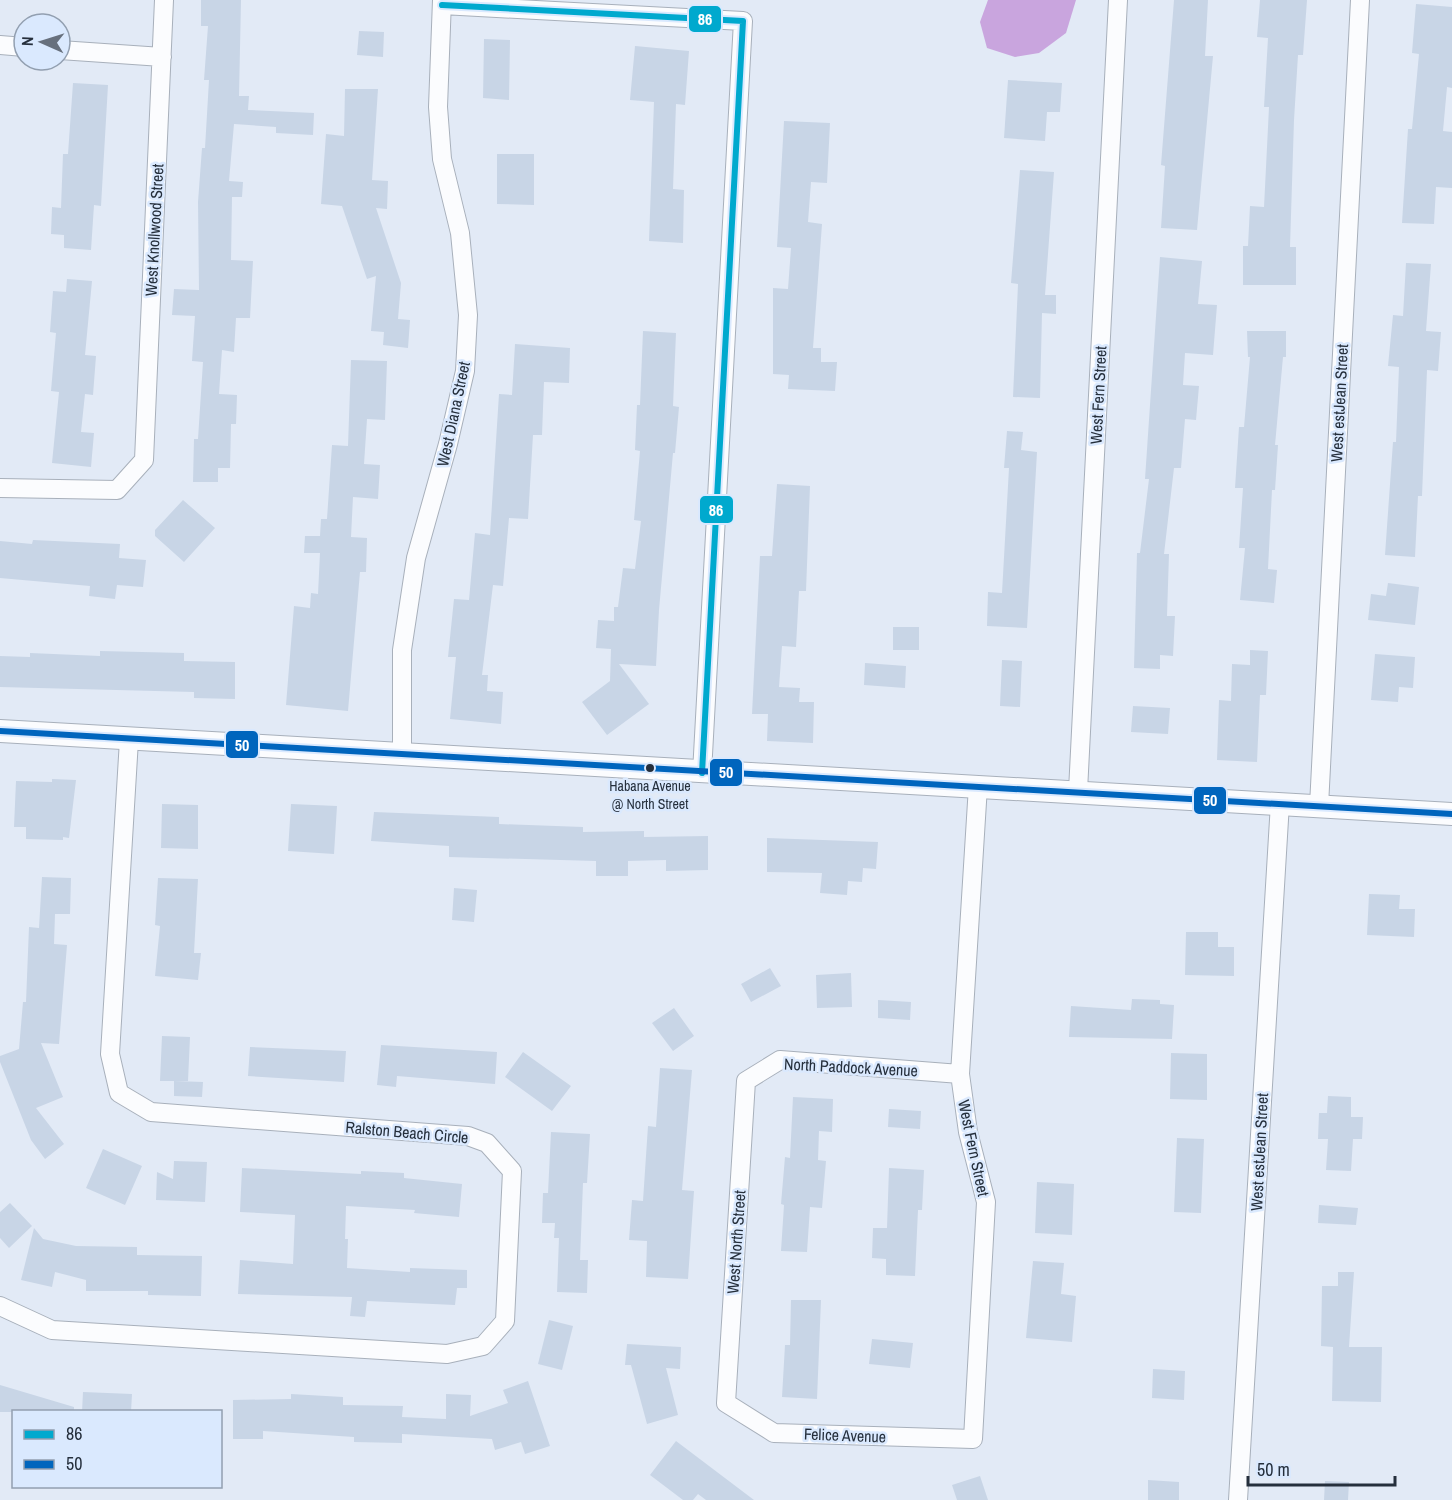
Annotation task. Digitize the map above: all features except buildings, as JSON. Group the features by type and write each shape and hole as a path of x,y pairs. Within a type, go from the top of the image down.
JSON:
{"street":[{"name":"West Knollwood Street","path":"0,489 117,490 144,460 164,0"},
{"name":"West Fern Street","path":"1078,791 1118,0"},
{"name":"West estJean Street","path":"1319,806 1360,0"},
{"path":"442,3 743,21 702,773"},
{"name":"West Diana Street","path":"402,755 402,650 416,558 448,444 465,372 468,315 460,233 442,159 438,107 442,3"},
{"path":"72,51 162,57"},
{"path":"0,731 702,773 1078,791 1452,814"},
{"name":"Ralston Beach Circle","path":"0,1306 52,1330 447,1354 483,1346 505,1321 512,1171 487,1143 468,1136 151,1112 119,1093 110,1054 129,740"},
{"name":"West Fern Street","path":"973,1439 987,1202 968,1132 960,1074 978,786"},
{"name":"West estJean Street","path":"1238,1500 1280,804"},
{"name":"North Paddock Avenue","path":"746,1082 780,1060 960,1074"},
{"name":"West North Street","path":"726,1403 746,1082"},
{"name":"Felice Avenue","path":"726,1403 774,1433 973,1439"}],"shaded area":[{"path":"988,0 1076,0 1066,33 1039,53 1015,57 987,48 980,22"}],"transit line":[{"name":"86","path":"442,5 743,21 702,773"},
{"name":"50","path":"0,731 1452,814"}],"place":[{"name":"Habana Avenue @ North Street","path":"650,768"}]}
